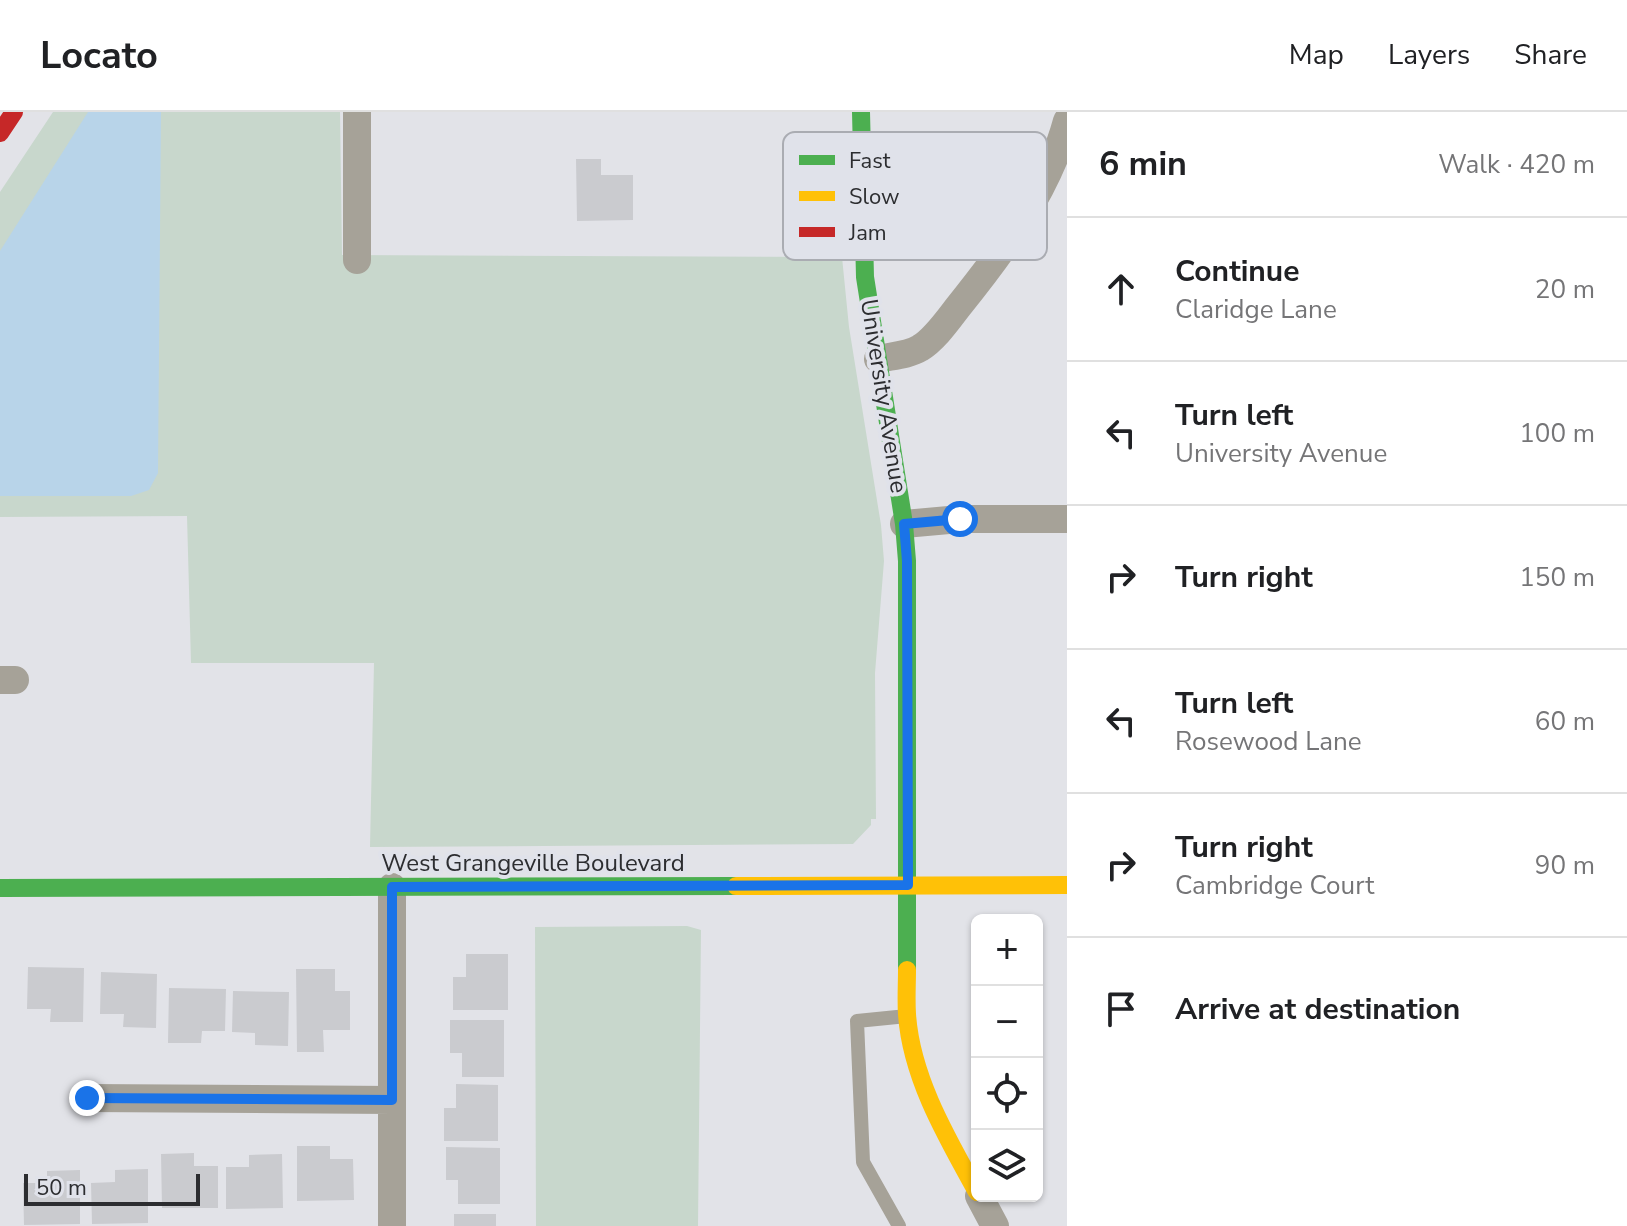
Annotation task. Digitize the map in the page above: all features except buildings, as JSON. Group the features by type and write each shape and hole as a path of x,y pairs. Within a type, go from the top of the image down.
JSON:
{"street":[{"path":"0,133 14,112"},
{"path":"357,112 357,260"},
{"name":"University Avenue","path":"861,112 861,132"},
{"path":"1047,175 1067,121"},
{"name":"University Avenue","path":"865,260 907,561 907,1016 913,1055 925,1091 944,1134 971,1182"},
{"path":"878,359 920,348 948,320 996,260"},
{"path":"904,524 960,519 1067,519"},
{"name":"West Grangeville Boulevard","path":"0,888 1067,885"},
{"path":"392,887 392,1226"},
{"path":"87,1098 392,1100"},
{"name":"University Avenue","path":"982,1202 995,1226"}],"lane":[{"path":"899,1226 863,1162 857,1021 907,1016"}],"shaded area":[{"path":"53,112 340,112 342,255 783,257 783,260 842,260 849,327 884,561 875,673 876,819 871,819 871,825 853,844 370,847 374,663 191,663 187,516 0,517 0,192"},
{"path":"687,926 701,930 698,1226 536,1226 535,927"}],"water":[{"path":"88,112 161,112 158,473 149,490 131,496 0,496 0,251"}],"traffic: fast":[{"path":"861,112 861,132"},
{"path":"865,260 907,561 907,970"},
{"path":"0,888 736,886"}],"traffic: slow":[{"path":"736,886 1067,885"},
{"path":"907,970 907,1014 915,1061 932,1106 971,1181"}],"traffic: jam":[{"path":"0,133 14,112"}],"route":[{"path":"87,1098 392,1100 392,887 908,885 907,561 904,524 960,519"}]}
